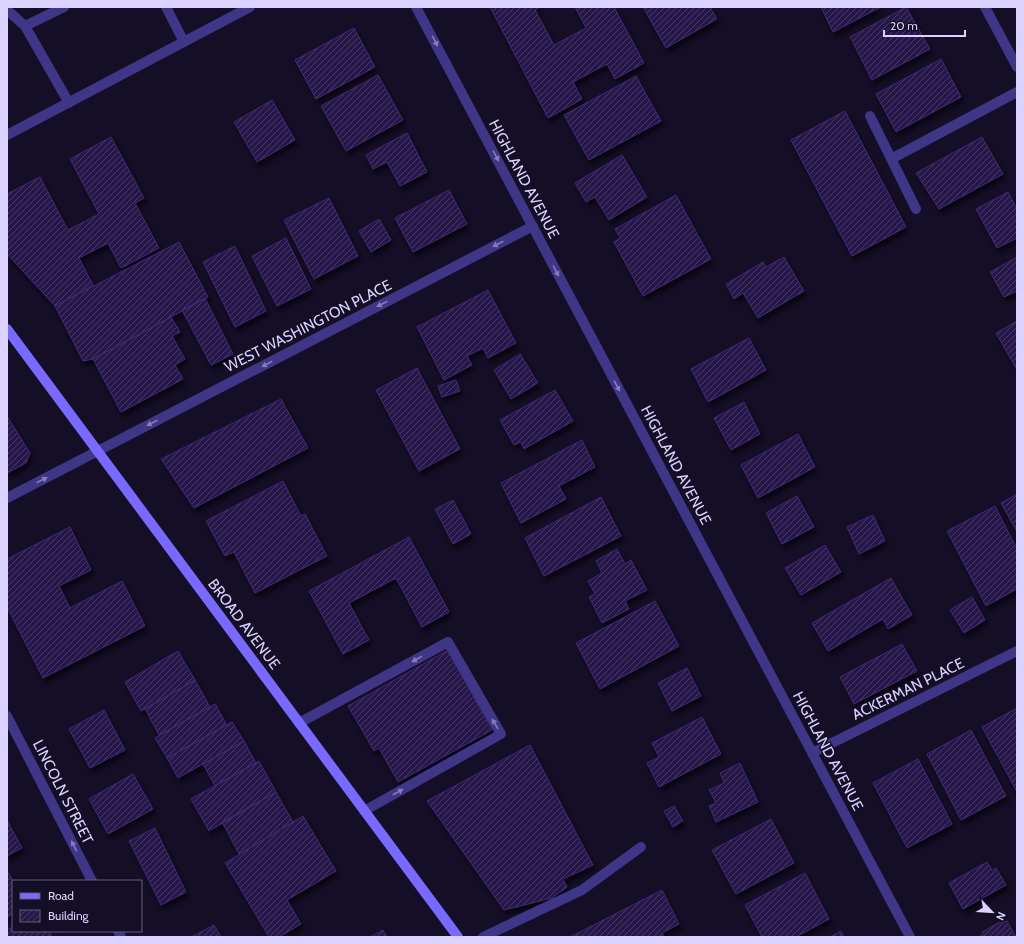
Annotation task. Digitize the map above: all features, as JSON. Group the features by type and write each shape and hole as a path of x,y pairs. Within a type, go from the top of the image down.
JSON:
{"main road":[{"name":"BROAD AVENUE","path":"7,329 458,937"}],"street":[{"path":"25,26 64,7"},
{"path":"166,7 184,42"},
{"path":"7,136 250,7"},
{"name":"HIGHLAND AVENUE","path":"416,7 910,937"},
{"path":"985,7 1017,67"},
{"path":"7,10 25,26 69,103"},
{"path":"891,159 1017,92"},
{"path":"870,116 916,209"},
{"name":"WEST WASHINGTON PLACE","path":"7,498 532,226"},
{"path":"299,723 448,642 501,734 364,811"},
{"name":"ACKERMAN PLACE","path":"812,753 1017,651"},
{"name":"LINCOLN STREET","path":"7,716 91,880"},
{"path":"483,937 582,890 641,847"}],"building":[{"path":"490,7 540,7 535,10 554,45 586,28 575,7 614,7 644,63 615,79 607,64 573,82 582,99 548,118"},
{"path":"643,7 710,7 717,19 666,48"},
{"path":"821,7 881,7 833,32"},
{"path":"906,7 930,49 872,80 850,37"},
{"path":"354,28 375,67 316,99 295,60"},
{"path":"941,59 961,97 896,132 876,94"},
{"path":"378,75 403,120 346,151 321,106"},
{"path":"636,76 661,121 589,160 564,115"},
{"path":"272,100 295,140 257,162 234,122"},
{"path":"845,111 906,227 852,256 791,140"},
{"path":"407,133 427,172 400,186 387,162 373,169 366,155"},
{"path":"111,137 144,198 135,203 159,248 121,268 108,243 79,258 93,285 55,306 7,254 7,194 40,177 68,230 99,214 70,159"},
{"path":"982,137 1003,174 939,209 916,173"},
{"path":"622,155 647,197 609,220 595,197 586,202 575,183"},
{"path":"449,190 467,224 413,252 395,218"},
{"path":"1008,192 1017,209 1017,238 997,248 976,209"},
{"path":"676,195 711,259 643,296 614,242 620,238 615,229"},
{"path":"329,198 358,256 314,279 284,220"},
{"path":"379,219 391,240 371,252 359,231"},
{"path":"286,238 311,289 277,306 252,256"},
{"path":"179,242 208,297 93,359 83,361 55,306"},
{"path":"235,246 266,311 235,327 203,262"},
{"path":"784,257 804,291 758,318 743,293 734,299 726,284 763,262 766,267"},
{"path":"1017,257 1017,291 1004,297 990,272"},
{"path":"488,290 516,343 488,358 483,348 467,356 472,365 444,380 417,327"},
{"path":"205,298 233,354 211,365 182,310"},
{"path":"171,317 180,332 172,336 185,359 175,365 183,379 121,412 93,359"},
{"path":"1017,321 1017,370 996,333"},
{"path":"749,338 766,370 708,402 691,369"},
{"path":"520,354 538,383 511,399 494,370"},
{"path":"417,368 460,449 419,471 376,390"},
{"path":"456,380 460,391 442,397 438,386"},
{"path":"555,390 573,421 524,449 521,442 514,445 500,420"},
{"path":"281,399 308,448 194,508 161,459"},
{"path":"744,402 760,434 731,450 714,418"},
{"path":"7,416 30,453 26,463 7,473"},
{"path":"798,434 815,467 758,498 741,465"},
{"path":"582,440 595,467 559,486 566,499 521,523 501,483"},
{"path":"283,481 301,516 305,514 327,556 255,593 234,552 225,556 206,521"},
{"path":"1017,494 1017,532 1001,503"},
{"path":"797,496 814,527 782,544 766,513"},
{"path":"601,497 621,536 544,576 525,538"},
{"path":"453,500 471,534 453,544 435,509"},
{"path":"995,506 1017,549 1017,589 986,606 947,531"},
{"path":"873,515 885,541 859,554 847,527"},
{"path":"70,527 91,570 59,586 70,608 122,581 145,626 43,678 7,607 7,559"},
{"path":"409,537 449,612 422,627 396,578 349,603 369,640 343,654 309,591"},
{"path":"825,545 841,572 801,595 785,568"},
{"path":"617,549 625,564 631,560 647,590 625,601 629,609 602,623 589,597 595,594 588,581 602,573 596,561"},
{"path":"891,578 912,615 888,629 883,619 828,651 812,623"},
{"path":"972,597 985,620 964,633 950,610"},
{"path":"655,601 679,646 600,689 576,643"},
{"path":"902,644 917,671 854,704 840,677"},
{"path":"448,650 492,730 398,782 379,748 374,751 348,706"},
{"path":"178,651 195,680 141,711 125,682"},
{"path":"687,668 701,696 672,711 658,683"},
{"path":"195,680 210,707 159,735 145,709"},
{"path":"215,704 227,725 167,758 155,738"},
{"path":"1017,708 1017,792 982,727"},
{"path":"104,710 125,750 90,768 69,729"},
{"path":"702,717 721,754 659,787 647,763 659,757 652,743"},
{"path":"232,722 244,741 178,778 167,758"},
{"path":"971,730 1006,796 961,820 927,754"},
{"path":"244,741 256,763 215,786 203,764"},
{"path":"530,745 593,865 563,879 567,887 552,898 504,910 427,801"},
{"path":"918,759 952,824 907,848 873,783"},
{"path":"259,761 276,792 209,831 191,799"},
{"path":"740,763 758,802 716,822 709,806 716,803 709,790 724,783 720,773"},
{"path":"133,774 153,809 108,834 89,799"},
{"path":"276,792 293,822 239,854 222,822"},
{"path":"674,806 683,821 673,827 664,811"},
{"path":"303,816 336,871 287,900 301,924 279,937 269,937 225,863"},
{"path":"771,819 794,863 736,894 712,850"},
{"path":"7,820 22,848 7,856"},
{"path":"155,828 186,892 161,905 129,841"},
{"path":"987,862 992,870 996,868 1006,885 963,909 949,883"},
{"path":"9,873 12,880 12,914 7,917 7,874"},
{"path":"805,873 829,919 796,937 762,937 745,905"},
{"path":"662,890 679,924 662,933 664,937 570,937"},
{"path":"1007,921 1016,937 978,937 983,935 982,932 998,923"},
{"path":"214,925 221,937 191,937"},
{"path":"12,928 12,932 50,932 52,937 7,937 7,930"},
{"path":"383,930 387,937 370,937"},
{"path":"841,931 844,937 830,937"}]}
